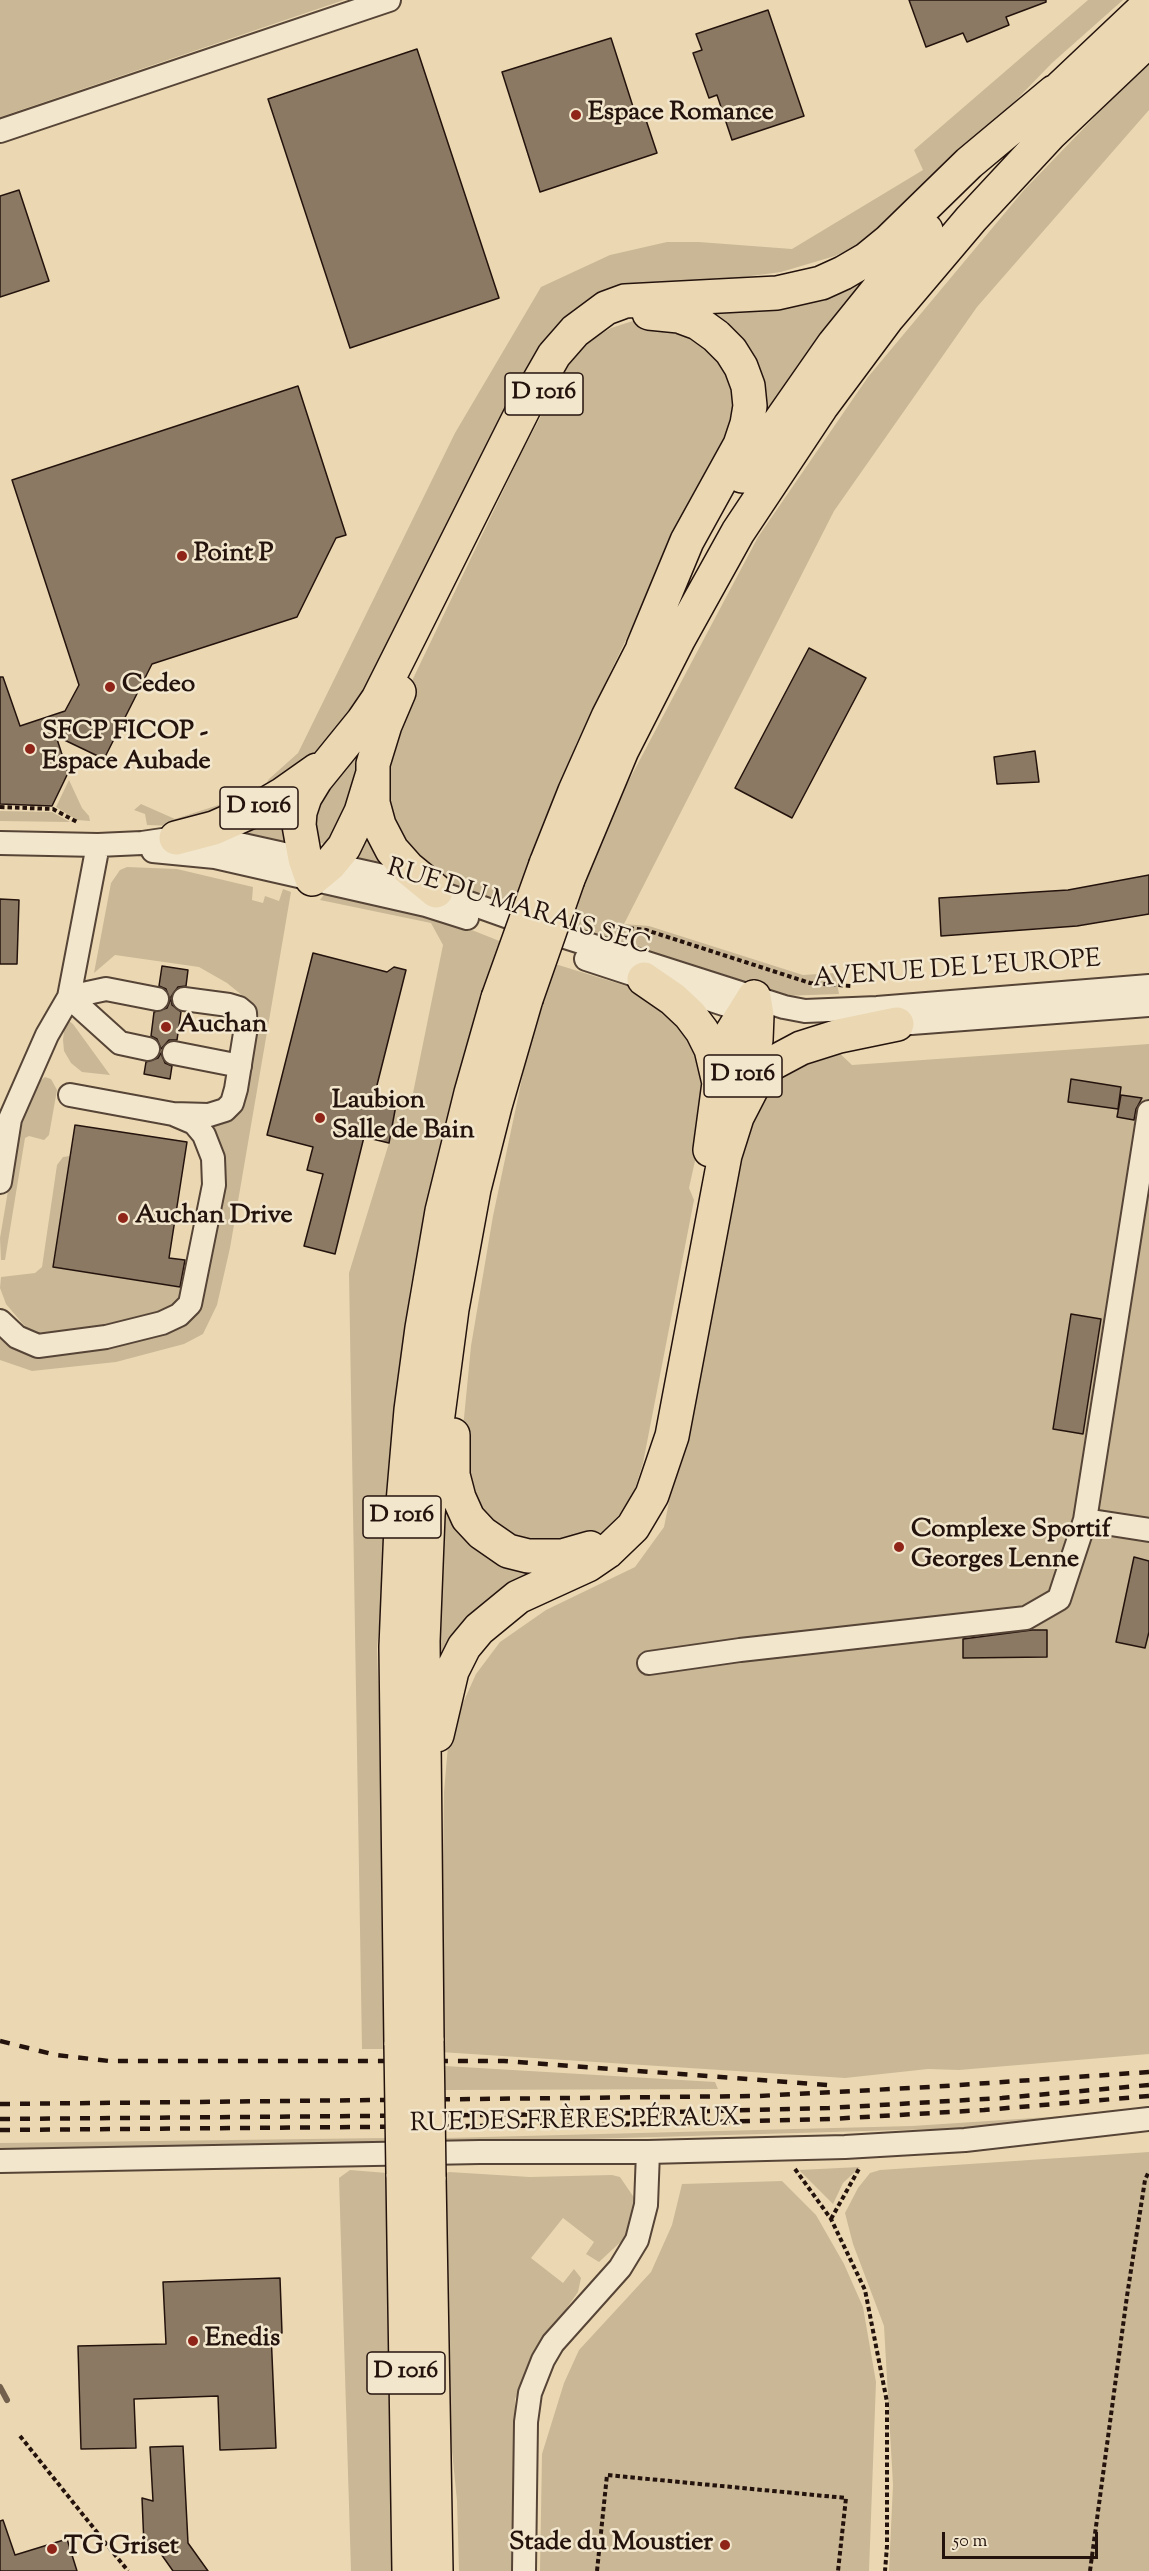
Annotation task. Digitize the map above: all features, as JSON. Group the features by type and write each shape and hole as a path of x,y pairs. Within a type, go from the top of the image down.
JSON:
{"highway":[{"name":"D 1016","path":"409,2571 416,2175 414,2043 396,1647 401,1537 411,1410 425,1308 442,1211 471,1093 512,999 557,872 575,791 643,647 687,541 740,445 747,424 750,406 748,386 741,367 723,343 698,323 662,313 629,315 601,326 573,350 550,383 399,692 381,738 372,776 354,829 344,846 316,868 299,825 300,812 310,788 378,699 539,380 554,355 575,331 606,308 625,301 777,292 821,283 843,273 878,251 969,163 1054,92 1149,4"},
{"name":"D 1016","path":"557,872 678,640 738,532 821,407 888,317 977,212 1050,134 1149,40"},
{"name":"D 1016","path":"643,647 700,544 736,486 834,344 948,204 1054,92"},
{"name":"D 1016","path":"176,838 214,828 259,808 283,794 332,757"},
{"name":"D 1016","path":"372,776 373,803 387,842 408,868 436,891"},
{"name":"D 1016","path":"644,978 682,1006 696,1022 711,1049 719,1083"},
{"name":"D 1016","path":"414,2043 424,1841 423,1641 428,1515 440,1388 459,1266 487,1136 512,999"},
{"name":"D 1016","path":"459,1266 458,1354 452,1446 453,1475 462,1507 482,1533 499,1546 519,1554 550,1558 573,1554 593,1547 612,1533 633,1507 653,1462 714,1129 719,1083 728,1042 752,1008"},
{"name":"D 1016","path":"424,1841 434,1753 444,1698 452,1671 464,1647 478,1629 507,1604 533,1589 588,1564 617,1544 639,1518 658,1483 672,1436 725,1155 731,1111 756,1040 752,1008"},
{"name":"D 1016","path":"725,1155 747,1096 771,1064 814,1043 897,1024"},
{"name":"D 1016","path":"416,2175 436,2571"}],"street":[{"path":"0,131 389,0"},
{"name":"RUE DU MARAIS SEC","path":"0,843 135,844 176,838 207,837 316,868 644,978 704,990"},
{"path":"0,1182 10,1119 47,1035 69,997 98,845"},
{"name":"RUE DU MARAIS SEC","path":"98,845 399,879 704,990"},
{"name":"AVENUE DE L'EUROPE","path":"752,1008 784,1007 817,1011 1149,986"},
{"path":"69,997 106,989 157,999"},
{"name":"AVENUE DE L'EUROPE","path":"704,990 789,1022 822,1026 897,1024 1149,1005"},
{"path":"69,997 120,1043 148,1049"},
{"path":"70,1095 173,1114 209,1115 225,1110 232,1103 240,1066 246,1027 245,1013 229,1005 184,999"},
{"path":"174,1053 240,1066"},
{"path":"649,1663 740,1650 1026,1618 1059,1599 1085,1520 1149,1112"},
{"path":"0,1321 17,1337 38,1346 106,1337 162,1323 179,1315 190,1304 214,1185 213,1158 204,1135 194,1123 173,1114"},
{"path":"1085,1520 1149,1530"},
{"name":"RUE DES FRÈRES PÉRAUX","path":"0,2161 480,2152 648,2152 872,2146 1045,2132 1149,2119"},
{"path":"524,2571 525,2422 530,2393 543,2360 553,2343 620,2268 637,2240 646,2205 648,2152"}],"path":[{"path":"831,2218 872,2146"},
{"path":"780,2149 831,2218 865,2290 887,2402 885,2571"},
{"path":"1090,2571 1129,2284 1145,2180 1149,2171"},
{"path":"20,2436 128,2571"},
{"path":"597,2571 607,2475 846,2498 838,2571"}],"shaded area":[{"path":"0,0 344,0 0,117"},
{"path":"1088,0 1123,0 1052,63 927,192 875,237 835,256 781,272 714,281 581,311 345,729 285,786 172,826 147,825 145,814 134,810 141,804 175,819 262,791 269,779 298,753 455,433 541,287 610,255 667,242 792,249 923,170 914,150"},
{"path":"1149,64 1149,110 977,307 834,511 624,924 649,926 803,975 835,973 839,994 782,996 565,929 601,833 758,537 868,377 1024,190"},
{"path":"864,273 870,279 760,423 708,304"},
{"path":"639,319 695,329 739,385 729,450 633,625 576,744 519,916 453,892 400,843 381,774 396,714 520,456 568,366 588,342 611,328"},
{"path":"358,747 364,749 340,827 326,845 319,842 310,812"},
{"path":"69,780 90,821 77,820 56,807"},
{"path":"295,803 282,848 228,828"},
{"path":"0,811 52,812 70,822 0,821"},
{"path":"363,826 389,865 347,861"},
{"path":"127,867 177,869 253,887 252,900 263,903 265,896 279,901 283,889 291,892 230,1248 217,1305 203,1334 184,1344 116,1362 32,1371 0,1360 0,1335 2,1337 175,1327 223,1163 221,1147 209,1125 240,1106 248,1091 259,1017 254,1005 227,983 199,967 115,955 94,973 111,883 120,870"},
{"path":"328,889 419,909 502,942 444,1134 410,1289 377,1648 390,2049 362,2049 349,1273 389,1143 396,1105 413,1093 443,945 431,923 320,900"},
{"path":"552,963 636,989 663,1002 704,1058 706,1127 689,1188 694,1200 643,1463 634,1492 619,1515 597,1537 538,1550 472,1509 463,1428 471,1346 493,1216 535,1017"},
{"path":"69,1021 110,1075 82,1072 71,1063 64,1051 63,1040 65,1022"},
{"name":"Complexe Sportif Georges Lenne","path":"1149,1044 1149,2054 959,2070 928,2069 845,2078 440,2052 444,1792 449,1734 476,1674 500,1642 546,1610 635,1567 664,1527 738,1151 763,1082 831,1045 852,1065"},
{"path":"45,1077 51,1079 57,1090 49,1135 44,1140 29,1136 25,1138 5,1260 1,1260 0,1238 19,1126 40,1081"},
{"path":"70,1156 53,1267 183,1288 177,1301 170,1308 152,1319 41,1335 28,1330 6,1304 0,1288 1,1277 35,1273 42,1267 57,1165 63,1157"},
{"path":"441,1497 538,1567 438,1674"},
{"path":"445,2066 715,2082 718,2089 443,2090"},
{"path":"1080,2115 971,2128 447,2143 446,2138 912,2126"},
{"path":"386,2138 386,2143 0,2157 0,2143"},
{"path":"1149,2152 1149,2571 889,2571 893,2485 884,2326 853,2244 845,2213 858,2188 870,2173 880,2170"},
{"path":"860,2167 843,2183 833,2204 799,2170"},
{"path":"350,2170 387,2173 392,2571 351,2571 339,2178"},
{"path":"449,2172 530,2177 612,2175 620,2177 637,2202 627,2236 599,2262 586,2254 594,2242 563,2218 531,2258 563,2283 574,2269 581,2278 578,2292 537,2350 515,2399 514,2571 459,2571 457,2501 449,2420 442,2175"},
{"path":"782,2181 816,2215 844,2264 863,2307 876,2382 869,2571 540,2571 542,2454 564,2383 579,2350 651,2272 672,2225 682,2184"}],"building":[{"path":"909,0 1046,0 1046,2 1006,17 1009,25 967,42 963,33 926,47"},
{"path":"768,10 804,116 732,140 717,95 709,98 693,53 702,50 696,34"},
{"name":"Espace Romance","path":"611,38 636,116 644,114 657,153 540,192 502,72"},
{"path":"417,49 499,298 350,348 268,99"},
{"path":"19,190 49,281 0,297 0,196"},
{"name":"Point P","path":"298,386 346,535 336,538 297,617 152,664 104,759 56,736 68,773 52,806 0,804 0,677 3,677 20,726 65,711 79,685 12,480"},
{"path":"809,648 866,678 792,818 735,788"},
{"path":"1035,751 1039,782 997,784 994,757"},
{"path":"1149,875 1149,914 1077,926 941,936 939,898 1068,890"},
{"path":"0,899 19,900 17,964 0,964"},
{"name":"Laubion Salle de Bain","path":"313,953 387,972 394,967 406,970 373,1101 396,1105 389,1143 364,1137 335,1254 304,1246 323,1174 307,1170 313,1147 267,1135"},
{"path":"162,966 188,970 186,986 178,987 171,997 172,1005 181,1012 177,1040 169,1040 161,1049 157,1039 151,1036 154,1012 167,1008 170,1001 166,989 159,986"},
{"path":"161,1053 165,1063 172,1066 170,1079 144,1074 146,1062 158,1058"},
{"path":"1071,1079 1121,1087 1118,1109 1068,1102"},
{"path":"1121,1095 1142,1098 1136,1109 1134,1120 1117,1117"},
{"path":"75,1125 187,1142 169,1258 185,1260 180,1287 53,1267"},
{"path":"1071,1314 1101,1319 1083,1434 1053,1429"},
{"path":"1134,1557 1149,1561 1149,1632 1145,1648 1116,1642"},
{"path":"1047,1630 1047,1657 963,1658 963,1639"},
{"path":"280,2278 282,2333 271,2333 276,2448 220,2450 218,2396 134,2399 136,2448 81,2449 78,2346 166,2344 163,2282"},
{"path":"183,2446 188,2543 208,2571 173,2571 154,2544 144,2545 142,2498 153,2501 150,2447"},
{"name":"TG Griset","path":"3,2520 15,2555 67,2539 77,2571 0,2571 0,2521"}],"waterway":[{"path":"0,2387 7,2400"}],"railway":[{"path":"0,2041 56,2055 109,2061 504,2061 828,2085"},
{"path":"0,2104 758,2096 1149,2072"},
{"path":"0,2119 595,2114 829,2108 1002,2098 1149,2085"},
{"path":"0,2130 597,2125 830,2119 984,2110 1149,2096"}],"place":[{"name":"Espace Romance","path":"576,115"},
{"name":"Point P","path":"182,556"},
{"name":"Cedeo","path":"110,687"},
{"name":"SFCP FICOP - Espace Aubade","path":"30,749"},
{"name":"Auchan","path":"166,1027"},
{"name":"Laubion Salle de Bain","path":"320,1118"},
{"name":"Auchan Drive","path":"123,1218"},
{"name":"Complexe Sportif Georges Lenne","path":"899,1547"},
{"name":"Enedis","path":"193,2341"},
{"name":"Stade du Moustier","path":"725,2545"},
{"name":"TG Griset","path":"52,2549"}]}
